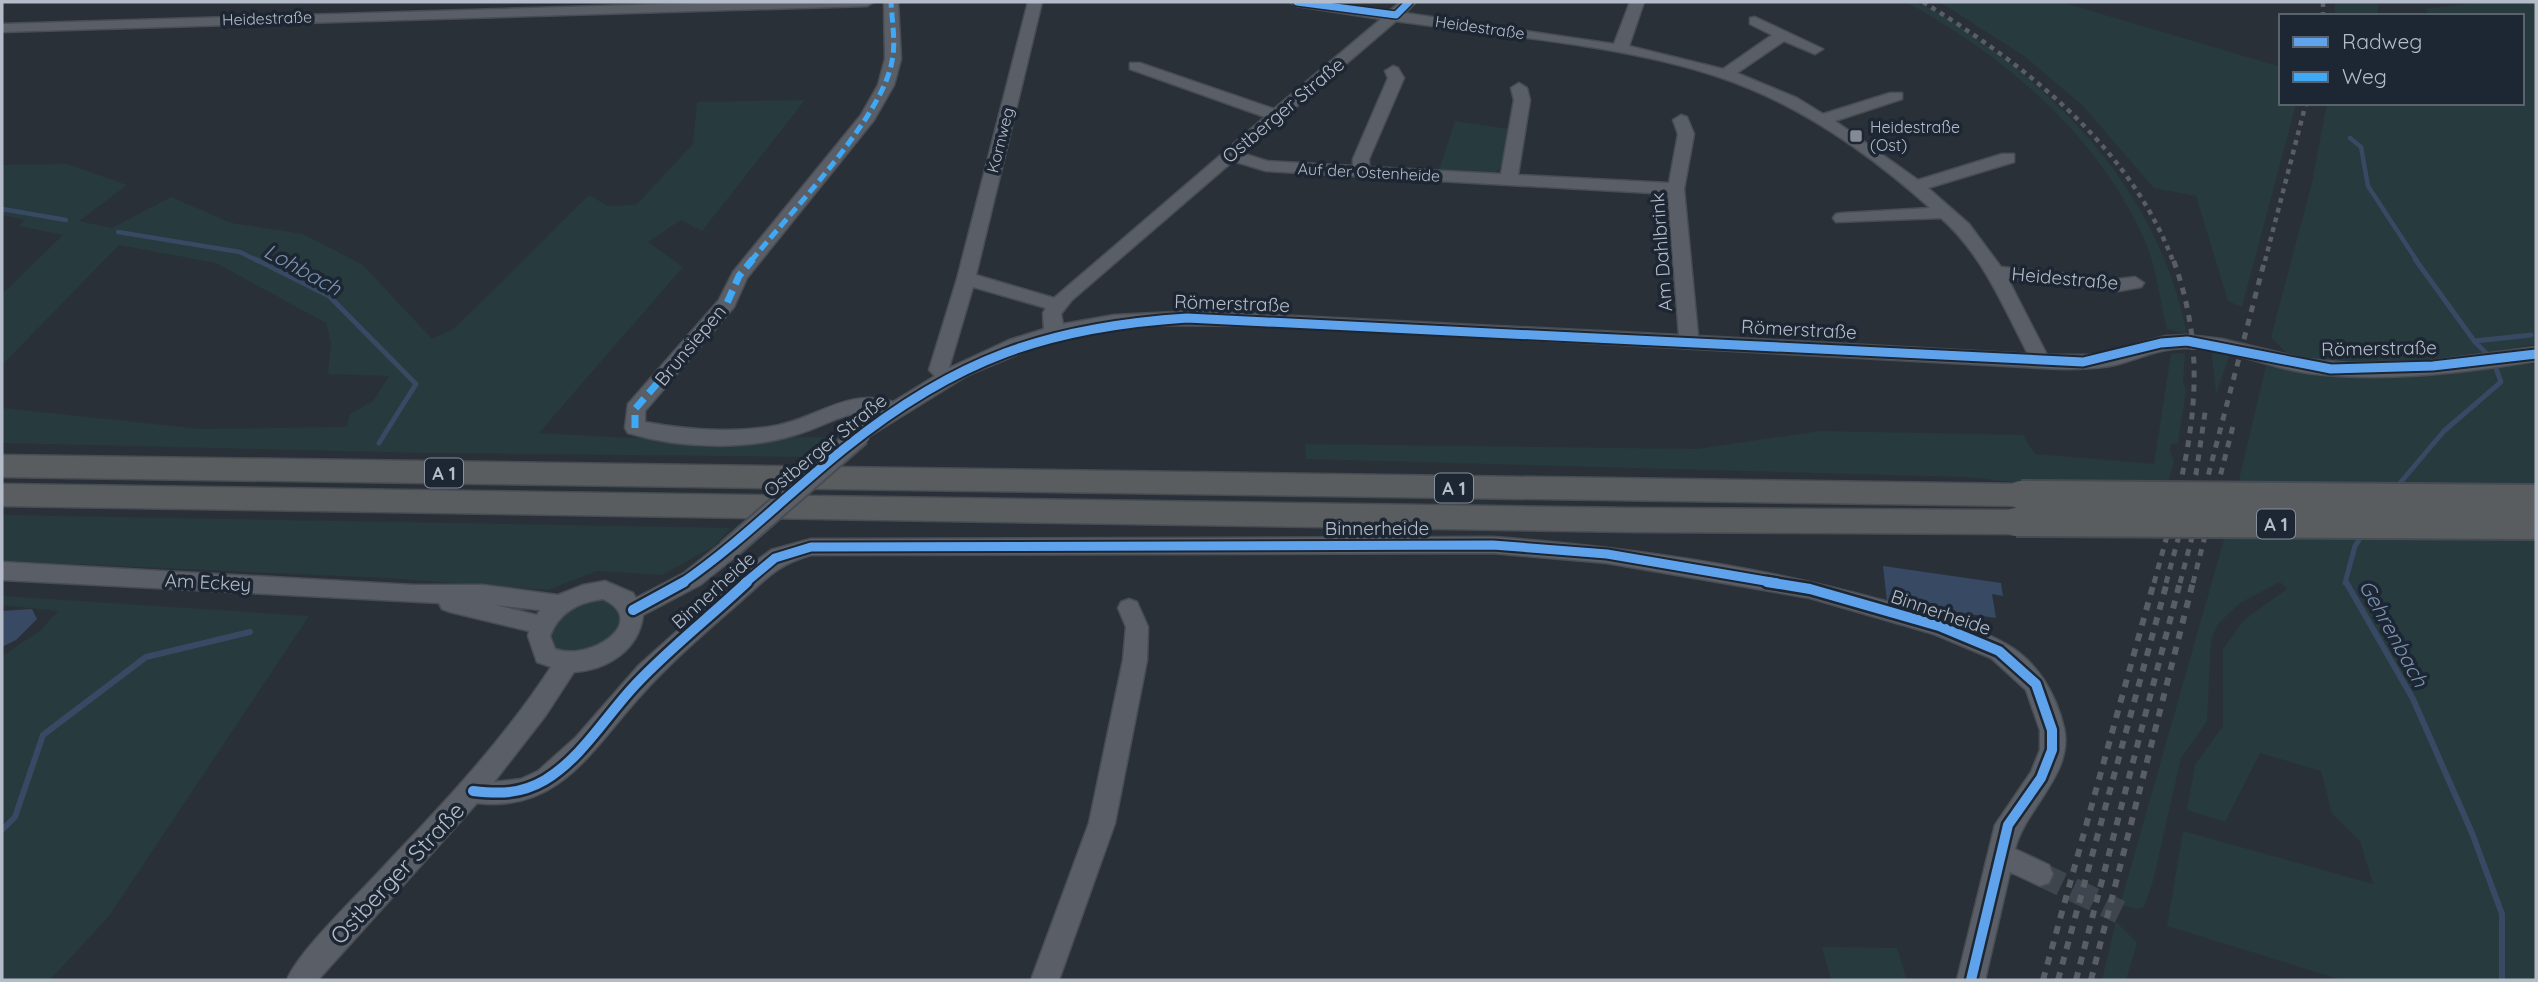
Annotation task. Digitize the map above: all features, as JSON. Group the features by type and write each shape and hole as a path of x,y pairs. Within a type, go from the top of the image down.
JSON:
{"highway":[{"name":"A 1","path":"2,466 2018,509 2536,525"},
{"name":"A 1","path":"2,495 1632,520 2536,499"}],"street":[{"name":"Heidestraße","path":"2,28 867,2"},
{"name":"Brunsiepen","path":"891,2 891,68 868,117 739,276 727,303 635,409 635,428 662,433 773,434 800,426 842,406 868,402 894,410"},
{"name":"Kornweg","path":"939,370 966,279 1035,2"},
{"name":"Heidestraße","path":"1297,2 1620,49 1725,74 1760,87 1825,120 1916,186 1963,228 1995,272 2041,361"},
{"name":"Ostberger Straße","path":"1057,305 1409,2"},
{"path":"1620,49 1637,2"},
{"path":"1755,21 1815,49"},
{"path":"1725,74 1783,36"},
{"path":"1135,66 1277,116"},
{"path":"1361,172 1361,159 1396,78 1393,71"},
{"path":"1509,179 1522,100 1519,88"},
{"path":"1825,120 1896,96"},
{"name":"Am Dahlbrink","path":"1681,120 1686,134 1676,189 1689,340"},
{"name":"Auf der Ostenheide","path":"1230,155 1266,166 1676,189"},
{"path":"1916,186 2008,158"},
{"path":"1842,218 1945,212"},
{"name":"Heidestraße","path":"1995,272 2119,285 2135,283"},
{"path":"966,279 1009,289 1057,305 1051,322 1054,333"},
{"name":"Römerstraße","path":"1054,333 1132,320 1186,318 1689,340 2041,361 2104,360 2158,344 2186,341 2220,345 2261,357 2323,369 2473,363 2536,354"},
{"name":"Ostberger Straße","path":"633,610 692,579 860,435 894,410 941,381 998,354 1054,333"},
{"name":"Binnerheide","path":"473,791 497,797 530,787 561,769 578,753 636,683 707,617 777,556 811,547 1493,545 1607,554 1810,589 1938,626 1999,651 2036,684 2052,730 2052,750 2042,778 2008,825 1971,980"},
{"name":"Am Eckey","path":"2,571 415,594 484,594 534,603 560,604"},
{"path":"605,590 628,600 633,610 633,622 626,636 615,648 600,657 566,664 545,654 540,646 541,625 560,604 582,593 605,590"},
{"name":"Am Eckey","path":"415,594 541,625"},
{"path":"1045,980 1102,823 1135,660 1137,626 1129,608"},
{"name":"Ostberger Straße","path":"301,980 380,887 473,791 517,736 566,664"},
{"path":"2000,855 2040,874"}],"green space":[{"path":"1906,2 1935,11 1980,41 2052,100 2084,133 2113,168 2138,206 2159,246 2175,289 2187,335 2167,329 2147,246 2128,207 2105,170 2078,136 2014,75 1979,48"},
{"path":"1940,2 2061,2 2279,66 2279,105 2295,105 2295,108 2242,307 2228,301 2196,196 2154,188 2082,105 2024,56"},
{"path":"2335,2 2379,2 2377,14 2335,14"},
{"path":"2484,2 2536,2 2536,344 2415,360 2353,362 2292,358 2271,337 2312,183 2327,105 2524,105 2524,14 2429,14 2425,9"},
{"path":"805,100 702,231 681,220 648,242 683,267 539,433 630,438 840,437 814,457 425,453 2,443 2,408 201,429 347,427 350,414 373,401 389,376 328,374 331,343 326,323 216,263 119,245 2,365 2,294 63,235 19,226 25,220 2,215 2,165 67,164 127,185 79,221 112,228 171,197 231,223 303,234 363,265 432,339 455,328 589,195 608,206 636,205 693,144 697,102"},
{"path":"1455,121 1509,129 1506,153 1499,169 1494,173 1439,170"},
{"path":"2211,348 2231,351 2216,394"},
{"path":"2185,353 2183,382 2186,391 2178,443 2171,444 2170,451 2174,461 2168,483 2014,482 1965,477 1306,459 1305,444 1697,449 1820,431 2023,435 2035,454 2154,464 2171,354"},
{"path":"2536,364 2536,485 2238,484 2266,366 2336,376"},
{"path":"2,515 731,528 713,547 662,575 597,571 548,590 387,578 2,561"},
{"path":"2225,536 2536,538 2536,980 2342,980 2167,926 2183,831 2373,884 2360,841 2332,813 2321,771 2260,753 2225,822 2187,810 2195,765 2223,726 2223,649 2244,620 2287,589 2280,582 2240,603 2218,624 2211,640 2207,721 2181,758 2153,881 2144,907 2137,909 2120,905"},
{"path":"2,596 309,616 109,916 50,980 2,980 2,656 41,630 58,611 2,605"},
{"path":"602,598 612,601 622,617 613,635 597,649 584,654 556,651 548,642 551,629 560,613 571,606"},
{"path":"2116,922 2137,943 2126,980 2102,980"},
{"path":"1822,947 1897,948 1907,980 1831,980"}],"water":[{"path":"1883,566 2001,583 2003,596 1992,594 1996,618 1887,602"},
{"path":"32,609 37,619 16,640 2,647 2,611"}],"waterway":[{"name":"Gehrenbach","path":"2350,138 2361,147 2368,186 2417,261"},
{"name":"Lohbach","path":"2,209 66,220"},
{"name":"Lohbach","path":"118,232 240,252 258,261"},
{"name":"Lohbach","path":"255,259 329,296 416,384 379,443"},
{"name":"Gehrenbach","path":"2395,489 2444,431 2501,382 2493,360 2475,342 2415,259"},
{"path":"2475,341 2531,335"},
{"name":"Gehrenbach","path":"2345,583 2355,546 2363,534"},
{"name":"Gehrenbach","path":"2346,582 2413,699 2472,833 2502,914 2502,980"},
{"name":"Lohbach","path":"2,830 15,817 43,735 146,657 250,632"}],"tunnel":[{"path":"2040,874 2120,912"}],"railway":[{"path":"1923,2 1999,53 2070,112 2130,180 2154,219 2173,261"},
{"path":"2323,2 2323,14"},
{"path":"2265,261 2305,105"},
{"path":"2154,583 2185,461 2194,383 2193,343 2186,302 2173,259"},
{"path":"2180,583 2265,259"},
{"path":"2166,583 2196,474 2206,406"},
{"path":"2193,583 2234,422"},
{"path":"2043,980 2154,582"},
{"path":"2058,980 2167,582"},
{"path":"2076,980 2180,582"},
{"path":"2091,980 2193,582"}],"marked path":[{"path":"635,428 635,409 727,303 739,276 868,117 886,85 893,59 891,2"}],"cycle path":[{"path":"1297,2 1396,15 1409,2"},
{"path":"633,610 702,570 846,447 934,386 978,363 1025,344 1075,330 1129,322 1187,318 2083,362 2110,358 2161,343 2187,341 2220,345 2302,365 2331,369 2433,366 2536,354"},
{"path":"473,791 501,794 525,790 547,779 585,744 648,672 760,570 779,556 811,547 1493,545 1607,554 1810,589 1939,626 1999,651 2036,684 2052,730 2052,750 2041,778 2008,825 1971,980"}],"place":[{"name":"Heidestraße (Ost)","path":"1856,136"}]}
